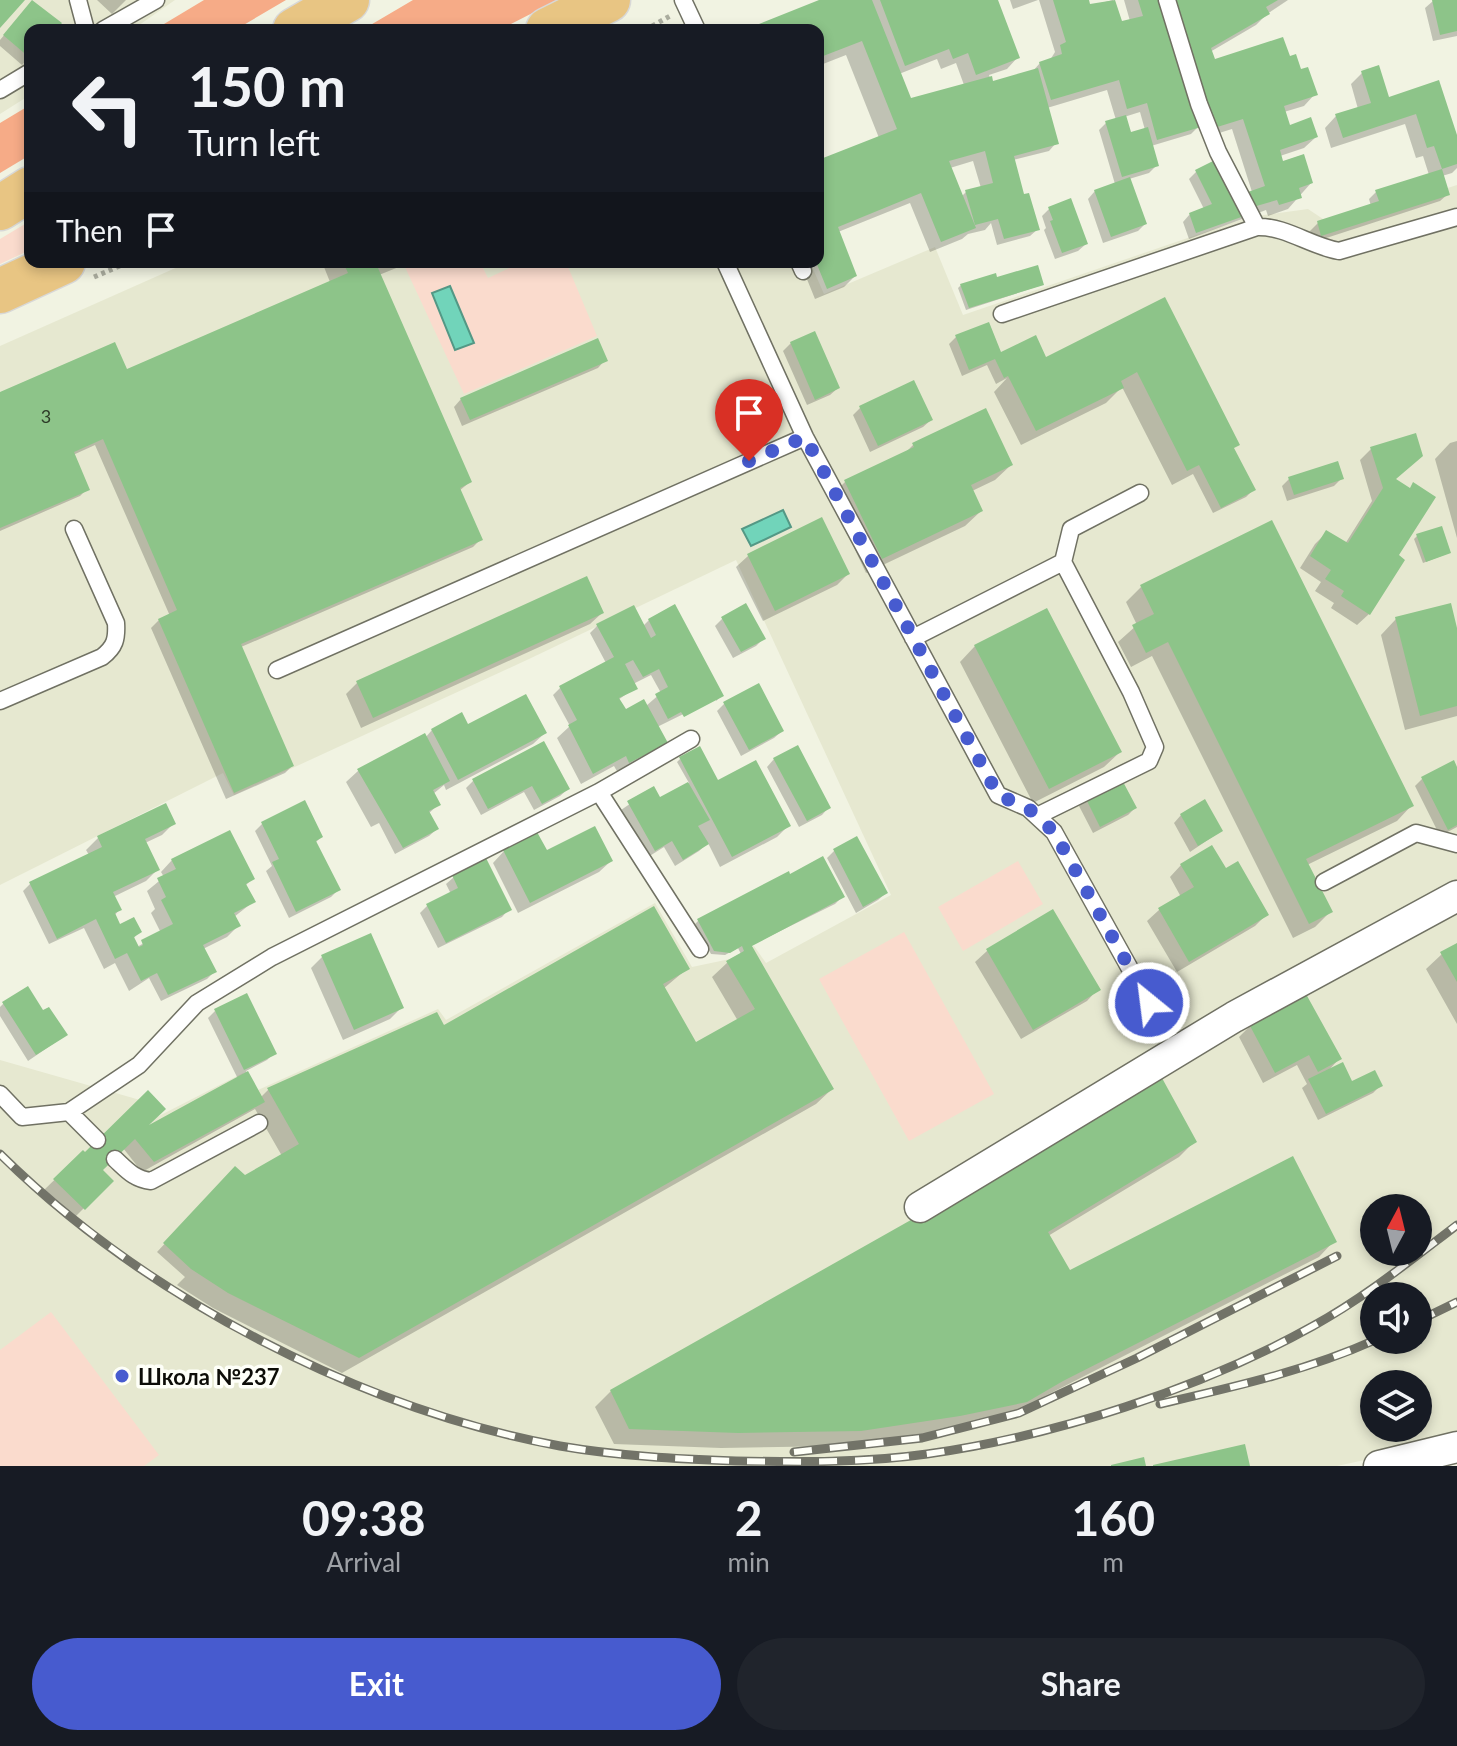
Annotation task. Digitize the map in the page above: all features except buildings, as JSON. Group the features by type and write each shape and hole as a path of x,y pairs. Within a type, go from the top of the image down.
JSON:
{"main road":[{"path":"305,24 347,0"},
{"path":"560,24 608,0"},
{"path":"0,208 24,193"},
{"path":"0,291 50,268"}],"street":[{"path":"920,1207 1234,1017 1457,896"},
{"path":"1379,1466 1457,1447"}],"lane":[{"path":"78,0 84,24"},
{"path":"114,24 156,0"},
{"path":"683,0 694,24"},
{"path":"1167,0 1213,140 1257,227"},
{"path":"0,90 24,76"},
{"path":"1002,314 1257,227 1272,226 1322,248 1339,251 1457,217"},
{"path":"728,268 805,437 998,795 1028,808 1054,832 1149,1003"},
{"path":"277,670 805,437"},
{"path":"1037,816 1149,761 1155,747 1131,692 1063,562 1071,529 1140,493"},
{"path":"0,701 102,657 113,649 117,636 116,623 74,529"},
{"path":"913,638 1063,562"},
{"path":"0,1094 22,1117 69,1112 139,1065 197,1003 272,957 599,792 691,739"},
{"path":"599,792 700,949"},
{"path":"1324,882 1416,833 1457,844"},
{"path":"69,1112 97,1140"},
{"path":"115,1159 139,1179 151,1181 259,1123"}],"shaded area":[{"path":"0,0 175,0 141,24 24,24 24,99 0,114"},
{"path":"204,0 286,0 245,24 164,24"},
{"path":"413,0 558,0 511,24 372,24"},
{"path":"24,109 24,159 0,173 0,123"},
{"path":"1457,185 1457,1440 1337,1466 0,1466 0,1060 140,1100 155,1118 243,1073 258,1090 438,1009 446,1020 655,903 692,967 730,959 754,946 766,963 891,895 736,560 234,795 223,773 0,885 0,346 176,268 813,268 824,294 935,247 963,315 1249,217 1308,209 1332,225"},
{"path":"24,225 24,253 0,264 0,239"},
{"path":"405,268 483,268 488,278 509,268 569,268 597,336 464,394"},
{"path":"1018,861 1043,904 963,951 938,907"},
{"path":"904,932 994,1094 909,1141 819,979"},
{"path":"51,1312 159,1455 144,1466 0,1466 0,1350"}],"water":[{"path":"450,286 474,343 455,350 432,293"},
{"path":"783,510 791,527 751,546 742,529"}],"railway":[{"path":"0,1154 57,1206 121,1255 259,1340 333,1375 409,1405 484,1429 560,1446 626,1455 692,1459 808,1462 903,1457 976,1446 1126,1407 1223,1370 1313,1326 1387,1278 1457,1225"},
{"path":"794,1452 922,1438 1019,1413 1137,1358 1337,1256"},
{"path":"1432,1314 1457,1302"},
{"path":"1160,1404 1296,1369 1360,1346"}],"place":[{"name":"Школа №237","path":"122,1376"}],"route":[{"path":"749,461 805,437 998,795 1028,808 1054,832 1149,1003"}]}
